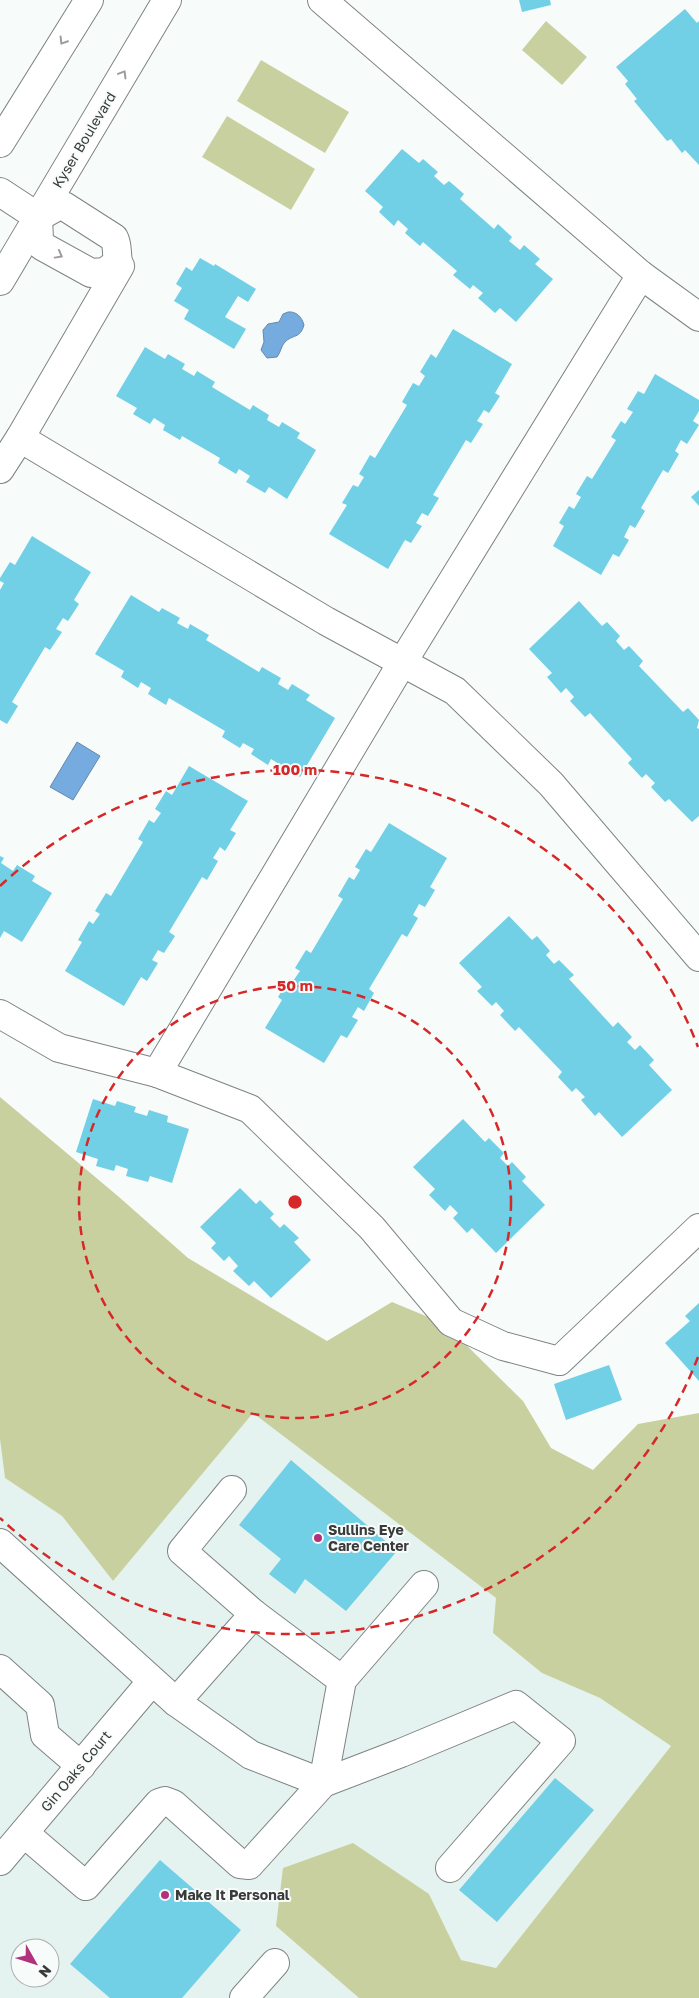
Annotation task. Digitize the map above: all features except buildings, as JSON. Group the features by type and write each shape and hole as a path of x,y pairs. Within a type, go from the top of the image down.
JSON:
{"street":[{"path":"0,143 89,0"},
{"name":"Kyser Boulevard","path":"0,281 167,0"},
{"path":"322,0 641,275 699,317"},
{"path":"0,192 38,217"},
{"path":"0,469 20,438 120,265 117,262 118,252 114,238 64,206 58,206 38,217"},
{"path":"38,217 42,246 91,274 105,272 117,262"},
{"path":"157,1073 402,663 641,275"},
{"path":"20,438 326,621 455,691 551,784 699,957"},
{"path":"0,1014 59,1048 157,1073 250,1109 372,1228 451,1322 503,1346 559,1361 699,1228"},
{"path":"232,1490 182,1551 254,1614 342,1680"},
{"path":"0,1543 176,1702 251,1755 323,1783"},
{"path":"323,1783 342,1680 424,1585"},
{"path":"176,1702 254,1614"},
{"path":"0,1669 40,1705 44,1735 81,1766"},
{"name":"Gin Oaks Court","path":"0,1861 152,1681"},
{"path":"24,1833 86,1886 158,1803 165,1801 173,1804 240,1864 249,1865 323,1783 516,1705 561,1741 450,1868"},
{"path":"244,1998 275,1963"}],"shaded area":[{"path":"253,1413 496,1598 542,1673 600,1698 671,1746 496,1968 461,1960 429,1894 276,1925 359,1998 0,1998 0,1439 5,1478 62,1516 113,1581"}],"green space":[{"path":"546,21 587,57 562,85 522,50"},
{"path":"261,60 349,112 325,153 237,101"},
{"path":"227,116 315,169 291,210 202,157"},
{"path":"0,1097 188,1258 327,1341 392,1302 445,1324 523,1401 551,1448 593,1470 638,1424 699,1413 699,1998 359,1998 276,1926 283,1868 353,1843 429,1894 461,1960 496,1968 671,1746 600,1698 542,1673 493,1633 496,1598 253,1413 113,1581 62,1516 5,1478 0,1439"}],"water":[{"path":"294,312 302,319 304,325 298,334 285,342 277,357 267,358 261,350 264,342 263,330 268,324 279,322 283,314"},
{"path":"77,742 100,756 73,800 50,787"}],"place":[{"name":"Sullins Eye Care Center","path":"318,1538"},
{"name":"Make It Personal","path":"165,1895"}]}
